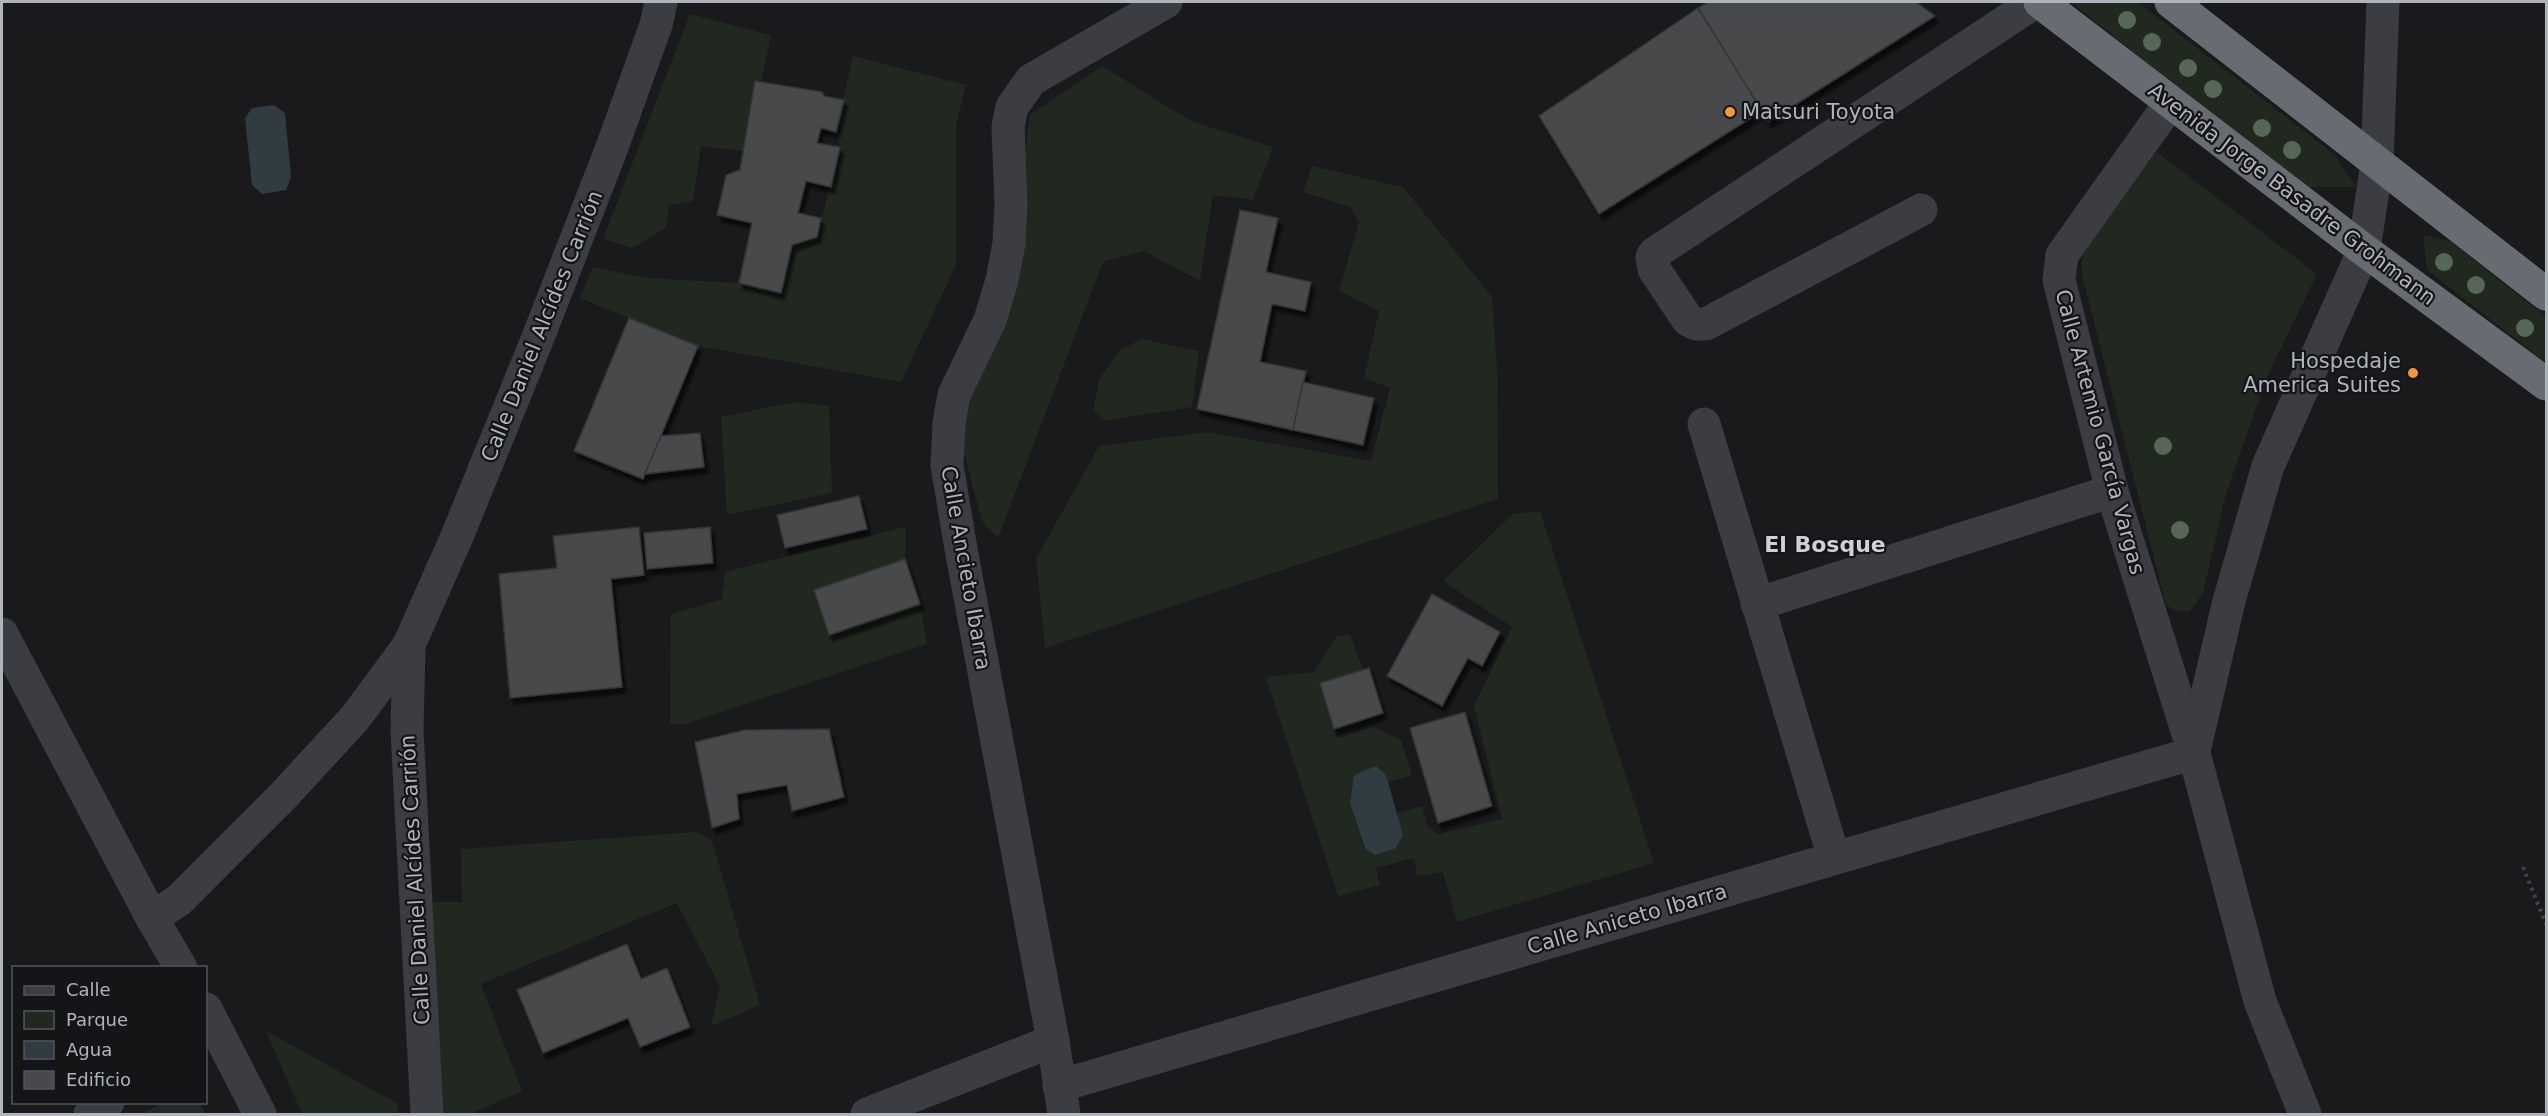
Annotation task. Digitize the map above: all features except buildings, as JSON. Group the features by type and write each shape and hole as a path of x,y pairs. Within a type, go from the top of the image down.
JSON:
{"highway":[{"name":"Avenida Jorge Basadre Grohmann","path":"2040,2 2364,250 2547,384"},
{"path":"2171,2 2547,294"}],"street":[{"name":"Calle Daniel Alcídes Carrión","path":"152,918 180,900 282,796 355,717 409,645 458,534 537,340 611,150 656,25 661,2"},
{"name":"Calle Ancieto Ibarra","path":"1062,1100 961,549 947,465 949,423 954,395 990,320 1002,280 1009,243 1011,205 1008,127 1012,107 1031,80 1166,2"},
{"path":"1921,210 1706,324 1696,324 1688,320 1654,269 1652,256 1655,253 2035,2"},
{"name":"Calle Artemio García Vargas","path":"2194,753 2229,601 2268,466 2364,250 2377,163 2383,2"},
{"name":"Calle Artemio García Vargas","path":"2171,102 2062,255 2059,280 2112,491 2194,753 2260,1000 2305,1114"},
{"path":"1704,424 1834,858"},
{"path":"1757,603 2112,491"},
{"path":"2,634 152,918 180,966"},
{"name":"Calle Daniel Alcídes Carrión","path":"409,645 407,731 427,1114"},
{"name":"Calle Aniceto Ibarra","path":"1062,1100 1834,858 2194,753"},
{"path":"210,1026 260,1114"},
{"path":"867,1114 1053,1041"},
{"path":"90,1114 105,1104"}],"path":[{"path":"2523,867 2547,924"}],"shaded area":[{"path":"159,1104 200,1104 205,1114 143,1114"}],"green space":[{"path":"2071,2 2138,2 2335,155 2356,187 2301,187"},
{"path":"690,14 771,35 761,82 755,81 743,151 701,146 693,201 669,205 666,228 632,248 603,239"},
{"path":"853,56 966,85 956,126 956,265 901,382 698,346 580,298 593,267 647,278 739,283 781,293 792,245 817,236 840,148 836,132"},
{"path":"1102,66 1191,121 1273,147 1253,200 1213,195 1200,281 1144,251 1103,262 998,538 982,521 956,423 1025,152 1030,115"},
{"path":"2157,152 2317,274 2266,379 2226,494 2203,593 2189,612 2175,610 2166,605 2081,271 2083,247"},
{"path":"1312,166 1403,187 1492,297 1497,370 1498,499 1045,648 1036,559 1099,446 1208,432 1371,461 1390,388 1364,378 1379,311 1339,291 1359,222 1350,207 1303,192"},
{"path":"2423,235 2450,241 2546,317 2546,363 2427,270"},
{"path":"1142,339 1199,351 1192,407 1104,421 1093,410 1099,379 1120,350"},
{"path":"795,402 829,406 832,493 727,515 721,417"},
{"path":"1540,511 1654,863 1457,922 1443,872 1417,876 1414,858 1376,868 1380,885 1338,896 1266,677 1314,672 1336,637 1350,634 1363,670 1320,684 1337,738 1374,727 1401,740 1412,775 1388,782 1386,774 1354,775 1350,803 1364,848 1396,848 1403,836 1397,813 1422,806 1428,827 1439,834 1502,819 1474,706 1512,627 1443,581 1513,514"},
{"path":"905,527 905,559 814,590 829,635 920,604 927,644 686,724 670,724 671,614 722,599 725,572"},
{"path":"697,832 712,841 760,1005 711,1026 720,987 677,903 481,984 522,1091 470,1114 439,1114 426,902 462,902 461,849"},
{"path":"266,1031 398,1104 397,1114 302,1114"}],"water":[{"path":"274,105 285,113 291,177 286,190 262,194 252,185 245,118 252,108"},
{"path":"1376,766 1386,775 1403,835 1396,848 1375,855 1365,848 1350,803 1354,775"}],"place":[{"name":"Matsuri Toyota","path":"1730,112"},
{"name":"Hospedaje America Suites","path":"2413,373"}],"district":[{"name":"El Bosque","path":"1825,544"}]}
